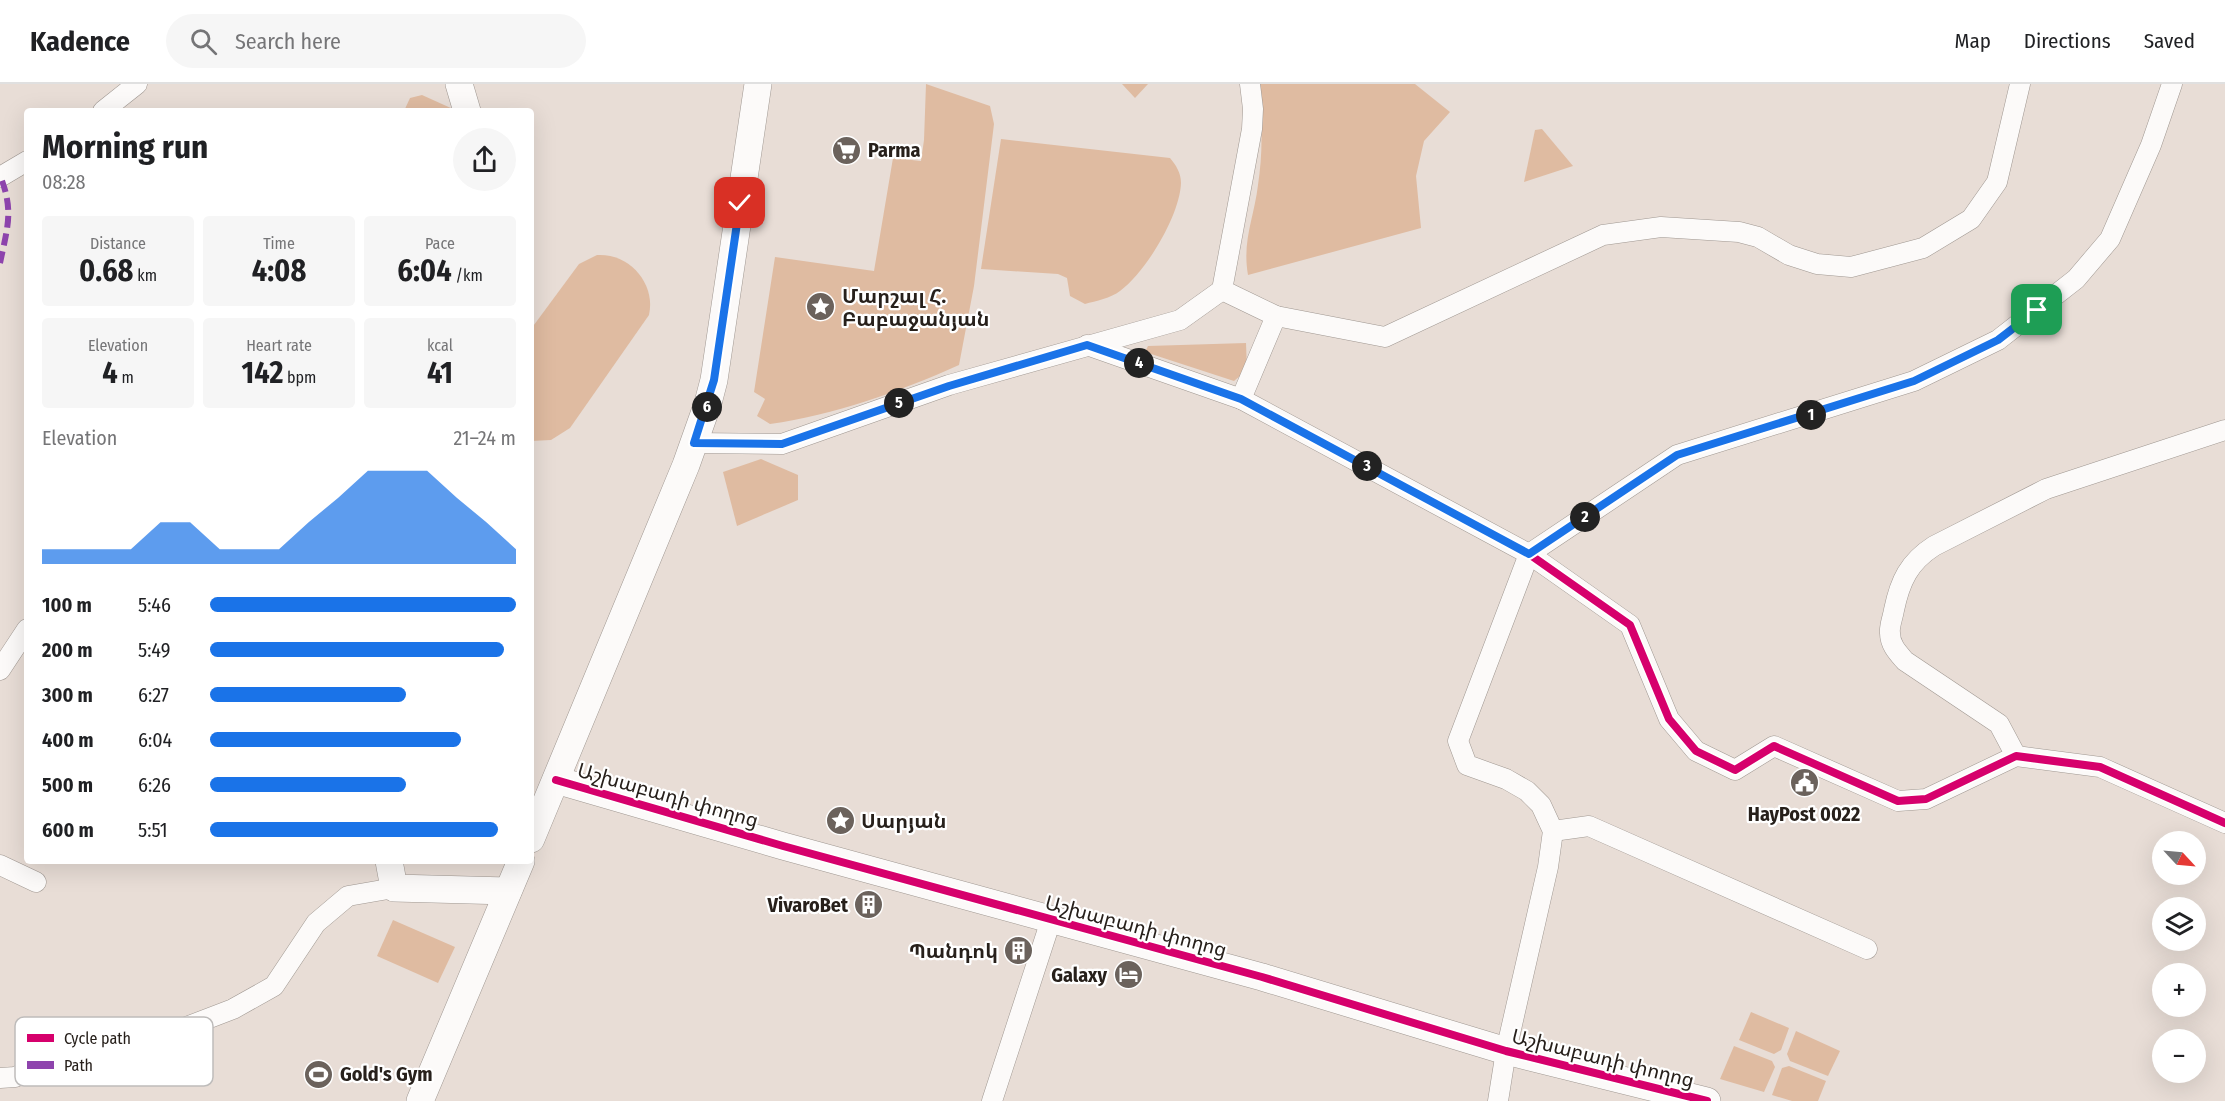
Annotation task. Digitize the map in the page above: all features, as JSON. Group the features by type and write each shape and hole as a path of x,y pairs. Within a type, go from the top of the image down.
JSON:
{"street":[{"path":"107,108 137,84"},
{"path":"459,84 466,108"},
{"path":"534,832 694,443 714,380 758,84"},
{"path":"694,443 782,444 949,386 1087,345 1180,321 1222,290 1252,129 1253,109 1250,84"},
{"path":"1222,290 1276,316 1385,337 1603,235 1661,227 1738,232 1758,237 1789,255 1817,264 1851,267 1923,248 1971,219 1997,183 2020,84"},
{"path":"1498,1101 1506,1051 1548,867 1552,831 1541,805 1527,790 1506,778 1467,765 1458,741 1529,554 1677,455 1914,381 1998,340 2076,279 2110,238 2151,145 2172,84"},
{"path":"0,177 24,163"},
{"path":"1241,399 1276,316"},
{"path":"1087,345 1241,399 1529,554 1630,625 1669,719 1696,751 1735,770 1774,746 1898,801 1926,799 2016,756 2100,767 2225,823"},
{"path":"2016,756 1999,724 1905,661 1894,649 1890,634 1899,587 1907,570 1919,555 1934,546 2046,489 2225,430"},
{"path":"0,670 24,634"},
{"name":"Աշխաբադի փողոց","path":"556,780 1388,1014 1506,1051 1707,1101"},
{"path":"1552,831 1589,826 1867,949"},
{"path":"390,864 394,888"},
{"path":"420,1101 520,864"},
{"path":"0,865 36,882"},
{"path":"212,1017 233,1009 274,986 316,923 348,896 394,888 508,891"},
{"path":"992,1101 1051,920"},
{"path":"0,1078 15,1077"}],"shaded area":[{"path":"926,84 990,106 994,124 974,286 959,365 866,401 818,415 770,424 757,416 765,399 754,392 775,257 874,271 893,158 921,161"},
{"path":"1122,84 1148,84 1135,98"},
{"path":"1256,84 1415,84 1450,112 1424,141 1416,176 1421,228 1248,275 1247,240 1261,160 1261,122"},
{"path":"422,95 451,108 405,108 410,98"},
{"path":"1542,129 1573,166 1524,182 1535,130"},
{"path":"1001,139 1170,158 1176,166 1181,183 1175,211 1150,257 1120,291 1085,304 1070,296 1067,278 1058,274 981,269"},
{"path":"597,255 620,259 630,265 644,282 648,292 649,315 570,428 551,440 534,441 534,325 579,264"},
{"path":"1246,343 1247,370 1234,381 1145,352 1148,346"},
{"path":"761,459 798,475 798,500 737,526 723,472"},
{"path":"393,920 455,947 438,983 377,956"},
{"path":"1751,1012 1789,1028 1781,1050 1774,1054 1739,1040"},
{"path":"1796,1031 1840,1051 1828,1076 1790,1061 1787,1054"},
{"path":"1734,1046 1772,1061 1775,1067 1764,1092 1720,1079"},
{"path":"1789,1066 1826,1081 1818,1101 1792,1101 1772,1095 1782,1068"}],"marked path":[{"path":"0,263 8,220 7,201 1,178"}],"cycle path":[{"path":"1087,345 1241,399 1529,554 1630,625 1669,719 1696,751 1735,770 1774,746 1898,801 1926,799 2016,756 2100,767 2225,823"},
{"path":"556,780 783,846 1262,977 1506,1051 1707,1101"}],"place":[{"name":"Parma","path":"847,150"},
{"name":"Մարշալ Հ. Բաբաջանյան","path":"821,307"},
{"name":"HayPost 0022","path":"1804,783"},
{"name":"Սարյան","path":"840,821"},
{"name":"VivaroBet","path":"869,905"},
{"name":"Պանդոկ","path":"1019,951"},
{"name":"Galaxy","path":"1128,975"},
{"name":"Gold's Gym","path":"319,1074"}],"route":[{"path":"740,203 714,380 694,443 782,444 949,386 1087,345 1241,399 1529,554 1677,455 1914,381 1998,340 2037,310"}]}
